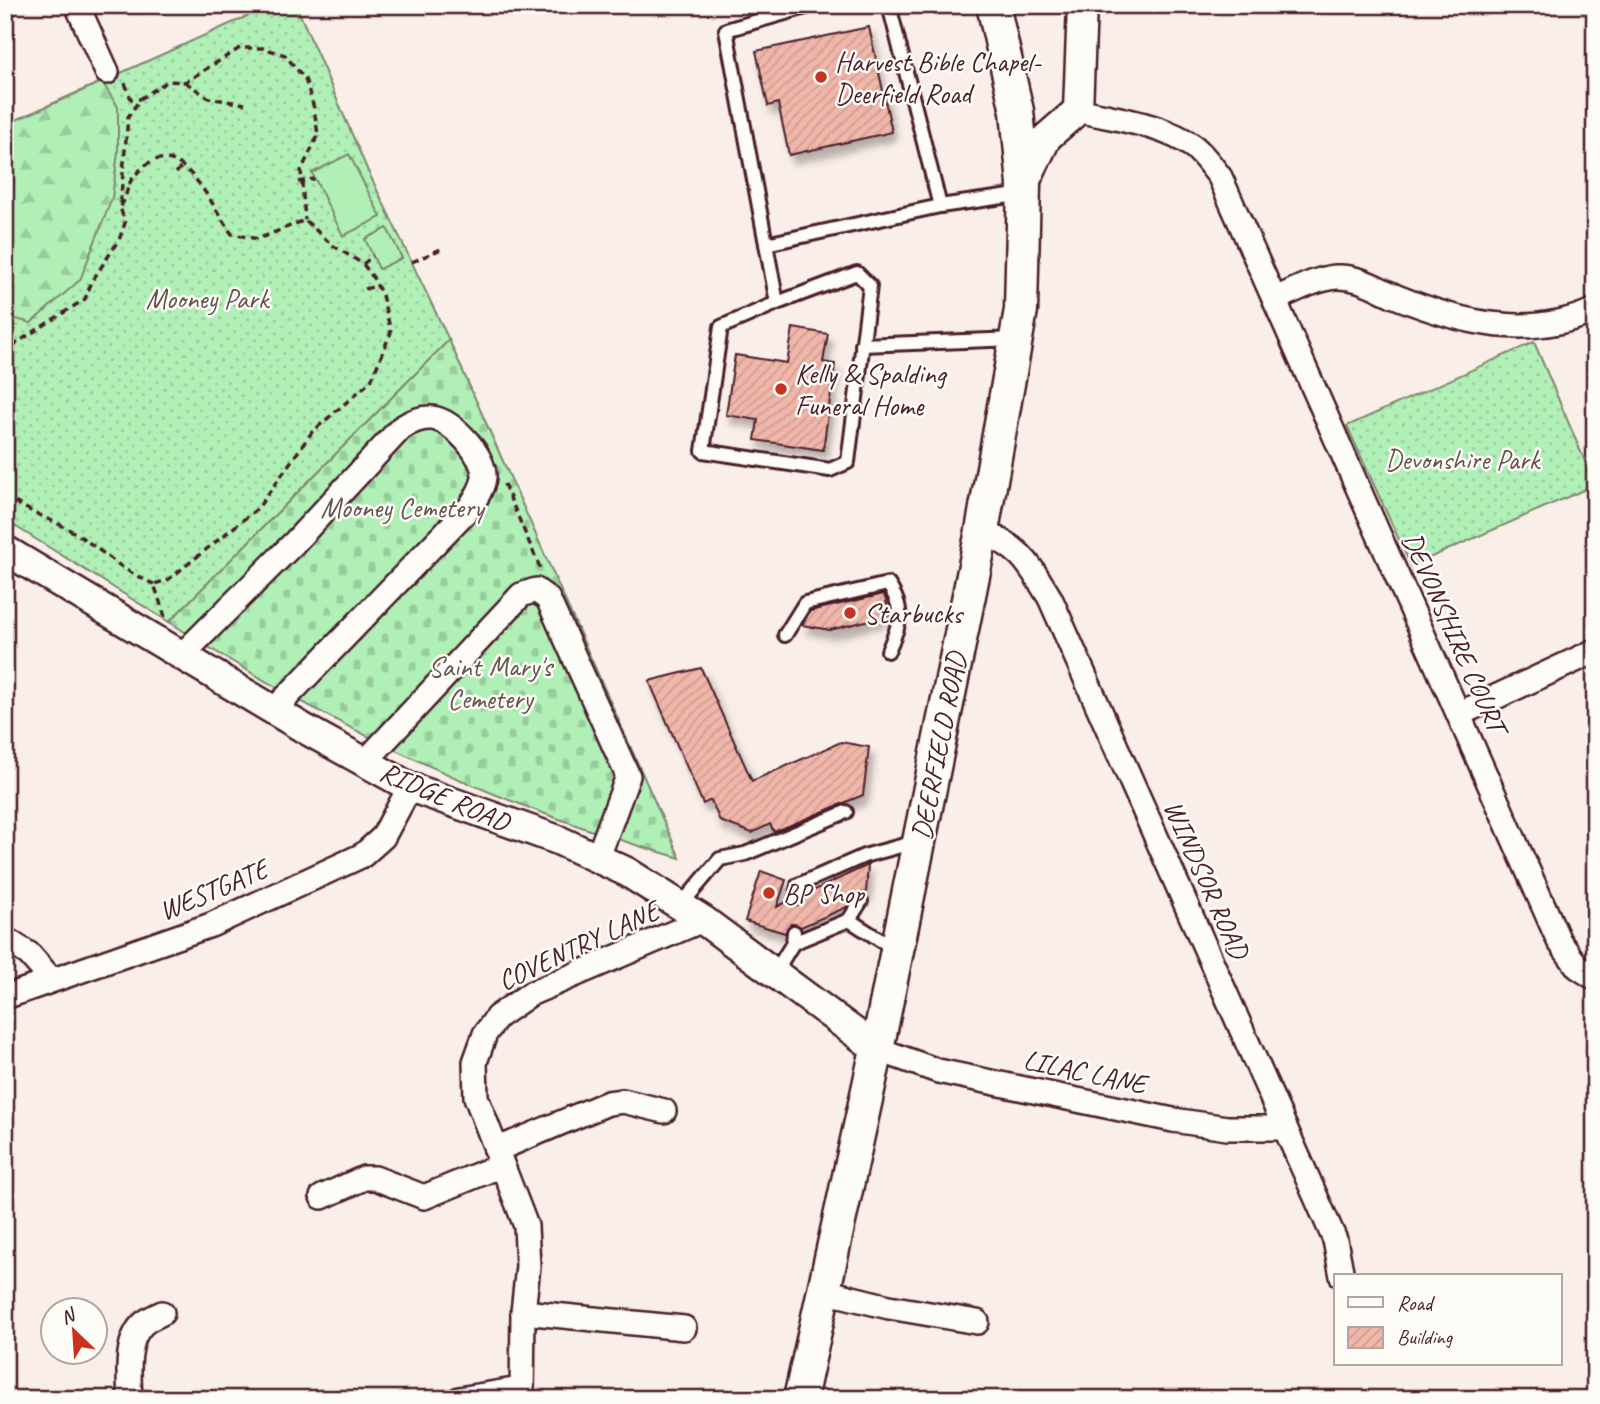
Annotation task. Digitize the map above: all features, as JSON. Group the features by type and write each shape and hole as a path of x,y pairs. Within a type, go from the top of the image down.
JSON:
{"main road":[{"name":"DEERFIELD ROAD","path":"800,1399 877,1049 982,531 1021,310 1024,189 1017,111 993,5"}],"street":[{"path":"77,5 107,72"},
{"path":"1024,189 1047,137 1078,110 1082,5"},
{"name":"DEVONSHIRE COURT","path":"1078,110 1167,132 1197,149 1220,177 1559,942 1578,967 1595,978"},
{"path":"1275,299 1326,280 1352,278 1446,314 1494,326 1535,328 1572,321 1595,310"},
{"path":"189,648 401,428 413,421 428,418 441,420 469,445 481,462 484,478 480,492 470,507 274,710"},
{"name":"WINDSOR ROAD","path":"982,531 1011,544 1024,556 1050,598 1335,1240 1342,1274"},
{"name":"RIDGE ROAD","path":"5,550 189,648 274,710 410,787 598,857 692,913 877,1049"},
{"path":"365,762 521,595 539,592 548,598 628,776 598,857"},
{"path":"1459,713 1595,652"},
{"name":"WESTGATE","path":"5,997 211,925 363,855 383,837 410,787"},
{"name":"COVENTRY LANE","path":"521,1394 523,1312 528,1266 526,1226 475,1097 475,1062 485,1034 497,1017 530,995 692,913"},
{"path":"5,939 29,954 51,979"},
{"name":"LILAC LANE","path":"877,1049 938,1071 1173,1120 1227,1128 1284,1128"},
{"path":"322,1197 364,1178 375,1178 424,1197 608,1102 623,1101 664,1111"},
{"path":"824,1291 889,1307 977,1322"},
{"path":"523,1312 684,1328"},
{"path":"130,1399 131,1350 136,1334 143,1324 162,1313"},
{"path":"458,1399 521,1394"}],"lane":[{"path":"777,303 726,30 813,5"},
{"path":"889,5 940,206"},
{"path":"766,244 1024,189"},
{"path":"857,273 870,286 848,462 830,470 703,451 721,327 777,303 857,273"},
{"path":"862,345 1017,338"},
{"path":"785,635 805,603 888,584 900,602 899,624 888,651"},
{"path":"692,913 720,859 745,854 846,812"},
{"path":"796,898 798,885 819,875 841,866 864,862 919,841"},
{"path":"840,880 841,866"},
{"path":"818,890 819,875"},
{"path":"774,974 794,937 813,935 843,923 862,901"},
{"path":"837,911 843,923 897,950"},
{"path":"813,935 814,921"}],"path":[{"path":"5,495 23,509 79,536 125,573 154,584 168,580 258,508 312,432 371,381 391,332 377,286 363,264 332,245 305,220 301,172 318,135 314,108 304,79 285,55 263,48 240,48 185,82"},
{"path":"5,356 18,342 85,299 92,281 119,240 125,223 120,207 128,117 140,99 168,81 185,82 209,99 245,104"},
{"path":"120,207 132,178 150,164 170,160 183,165 195,176 232,234 258,239 305,220"},
{"path":"176,173 183,165"},
{"path":"300,181 314,179"},
{"path":"412,262 441,249"},
{"path":"363,264 373,256"},
{"path":"365,289 377,286"},
{"path":"481,462 501,476 544,576 539,592"},
{"path":"154,584 168,624 189,648"}],"green space":[{"name":"Mooney Park","path":"272,5 296,5 367,169 449,340 169,622 5,520 5,125"},
{"path":"102,82 118,107 118,152 112,198 80,280 31,323 5,316 5,125"},
{"path":"349,154 381,217 343,236 312,173"},
{"path":"387,228 402,258 379,269 365,239"},
{"path":"449,340 680,858 546,814 416,760 290,695 169,622"},
{"name":"Devonshire Park","path":"1534,342 1595,485 1411,566 1347,426"}],"building":[{"name":"Harvest Bible Chapel- Deerfield Road","path":"869,27 892,132 789,155 778,103 768,106 756,51"},
{"name":"Kelly & Spalding Funeral Home","path":"793,328 828,334 823,362 835,364 823,450 755,440 758,420 726,415 735,355 787,363"},
{"name":"Starbucks","path":"884,594 890,615 830,630 802,625 810,611"},
{"path":"701,668 752,781 841,742 869,747 863,795 774,832 770,824 752,833 720,821 711,800 703,804 649,681"},
{"path":"868,865 866,894 856,894 847,907 801,927 791,924 785,933 745,921 761,871 786,880 777,907 788,901 795,907 803,903 806,894"}],"place":[{"name":"Harvest Bible Chapel- Deerfield Road","path":"821,77"},
{"name":"Kelly & Spalding Funeral Home","path":"781,389"},
{"name":"Starbucks","path":"850,613"},
{"name":"BP Shop","path":"769,893"}],"park label":[{"name":"Mooney Cemetery","path":"402,507"},
{"name":"Saint Mary's Cemetery","path":"490,682"}]}
